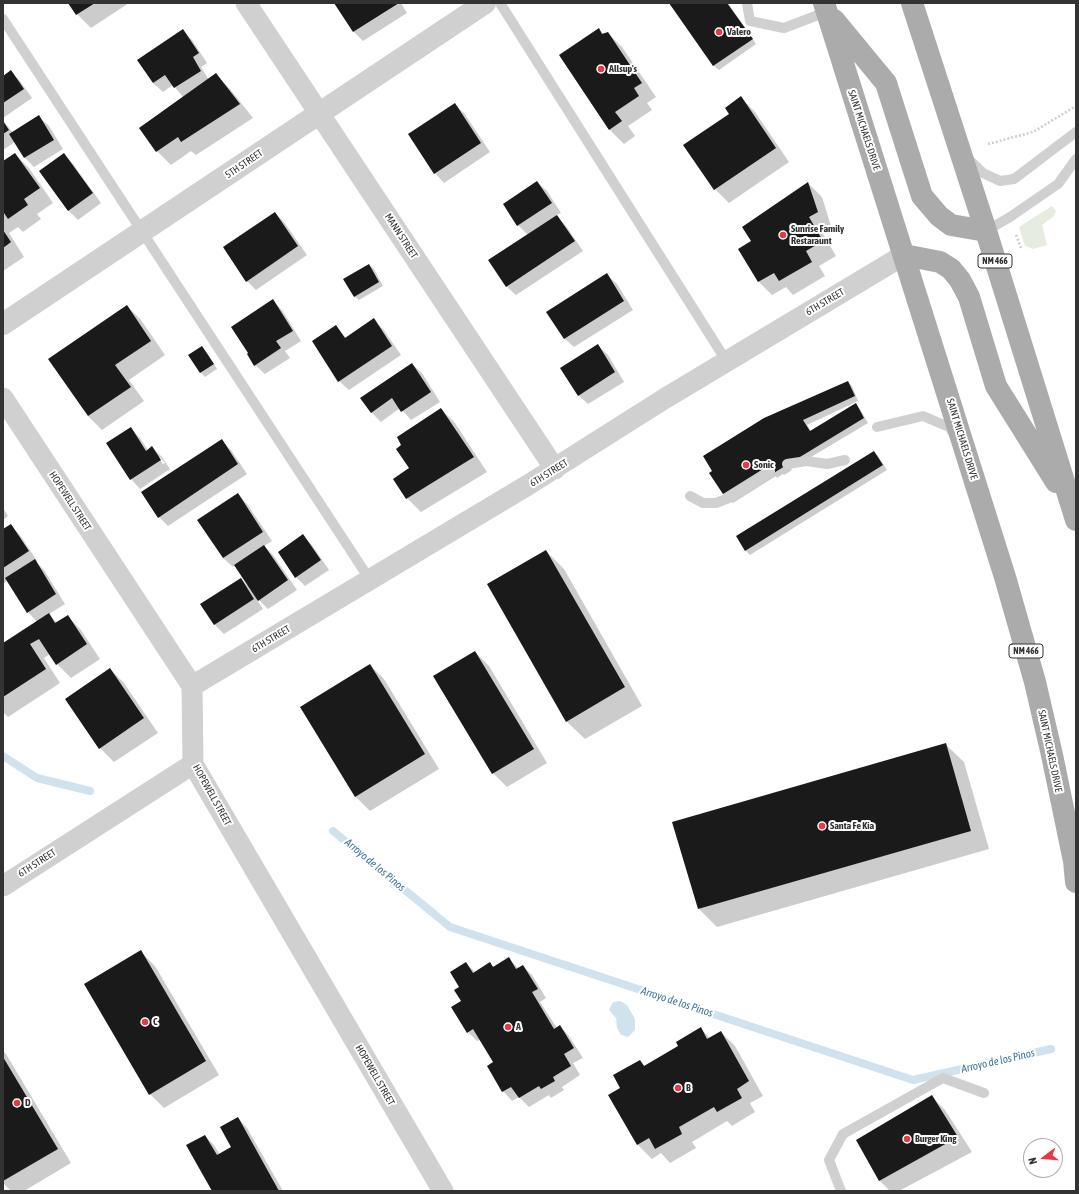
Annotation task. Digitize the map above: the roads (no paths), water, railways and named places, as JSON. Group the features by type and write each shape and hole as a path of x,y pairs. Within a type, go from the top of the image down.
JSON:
{"main road":[{"name":"NM 466","path":"912,3 1074,513"},
{"path":"825,7 886,84 922,196 939,216 951,225 986,232"},
{"name":"SAINT MICHAELS DRIVE","path":"825,7 1005,577 1035,682 1075,866"},
{"path":"904,255 940,262 951,269 960,280 969,297 996,386 1074,513"}],"street":[{"name":"MANN STREET","path":"246,3 555,469"},
{"name":"5TH STREET","path":"3,324 485,3"},
{"name":"6TH STREET","path":"192,686 555,469 664,399 904,255"},
{"name":"HOPEWELL STREET","path":"3,398 192,686 193,764 443,1191"},
{"name":"6TH STREET","path":"3,886 193,764"}],"lane":[{"path":"500,3 727,362"},
{"path":"747,3 750,21 784,28 825,7"},
{"path":"3,19 370,580"},
{"path":"960,152 983,172 1000,181 1014,179 1076,132"},
{"path":"986,232 1058,184 1076,159"},
{"path":"877,427 923,416 949,427 963,445"},
{"path":"787,464 807,461 827,464 845,460"},
{"path":"690,496 703,503 716,502 731,497 770,471"},
{"path":"841,1191 829,1160 843,1134 943,1078 984,1094"}],"water":[{"path":"620,1001 627,1005 635,1019 635,1030 628,1037 621,1035 617,1028 616,1018 609,1010 613,1002"}],"waterway":[{"name":"Arroyo de los Pinos","path":"3,756 37,778 90,791"},
{"name":"Arroyo de los Pinos","path":"333,831 450,927 913,1080 1051,1049"}],"place":[{"name":"Valero","path":"719,32"},
{"name":"Allsup's","path":"601,69"},
{"name":"Sunrise Family Restaraunt","path":"783,235"},
{"name":"Sonic","path":"746,465"},
{"name":"Santa Fe Kia","path":"822,826"},
{"name":"C","path":"145,1022"},
{"name":"A","path":"508,1027"},
{"name":"B","path":"678,1088"},
{"name":"D","path":"17,1103"},
{"name":"Burger King","path":"907,1139"}]}
